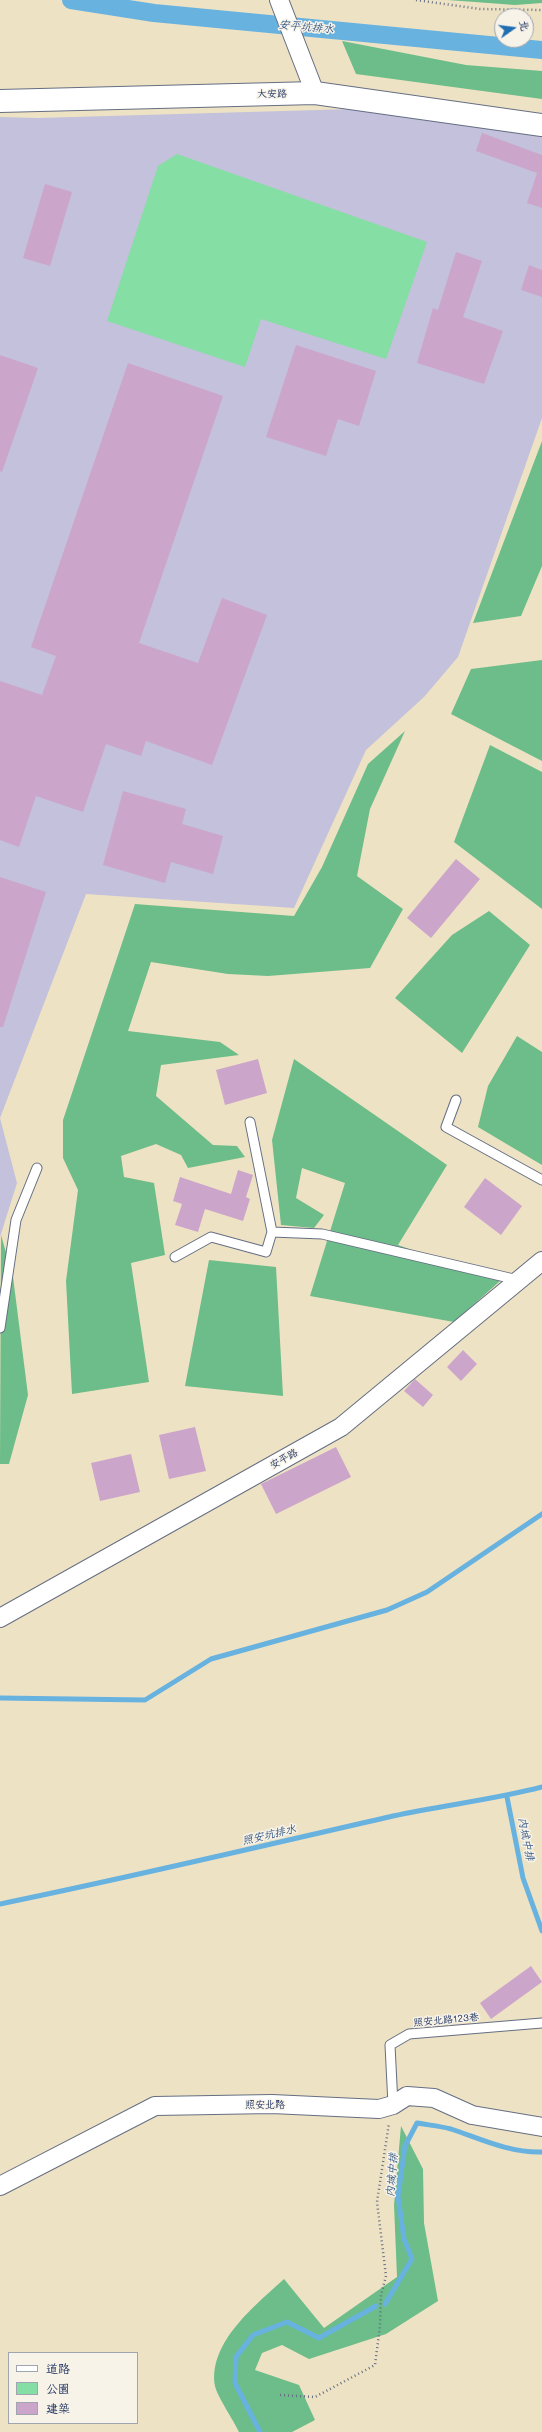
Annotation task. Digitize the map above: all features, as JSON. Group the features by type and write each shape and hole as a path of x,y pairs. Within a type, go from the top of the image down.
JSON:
{"street":[{"path":"279,0 315,93"},
{"name":"大安路","path":"0,101 315,93 542,125"},
{"name":"安平路","path":"0,1618 342,1427 542,1261"},
{"name":"照安北路","path":"0,2186 155,2106 272,2104 379,2109 393,2105 407,2096 434,2098 472,2116 542,2127"}],"lane":[{"path":"456,1100 446,1127 542,1180"},
{"path":"175,1257 211,1237 266,1252 272,1232 250,1122"},
{"path":"0,1328 16,1220 37,1168"},
{"path":"272,1232 322,1234 518,1280"},
{"name":"照安北路123巷","path":"393,2105 390,2045 409,2034 542,2023"}],"path":[{"path":"416,0 480,9 542,10"},
{"path":"280,2395 315,2397 375,2365 380,2326 380,2295 386,2276 377,2202 385,2139 393,2105"}],"shaded area":[{"path":"353,109 542,133 542,418 458,657 424,697 366,750 294,908 86,894 0,1118 0,117 38,118"},
{"path":"0,1118 17,1183 0,1237"}],"green space":[{"path":"448,0 542,0 542,3 515,5"},
{"path":"342,41 466,65 542,71 542,99 356,74"},
{"path":"177,154 427,242 386,359 261,319 245,367 107,321 158,166"},
{"path":"542,441 542,566 521,616 473,623"},
{"path":"542,660 542,761 451,714 471,669"},
{"path":"405,731 370,809 357,876 403,909 370,968 268,976 228,974 151,962 128,1031 220,1042 239,1055 161,1065 156,1096 213,1145 237,1146 245,1157 188,1168 181,1155 156,1144 121,1156 124,1177 154,1183 165,1255 131,1263 149,1382 72,1394 66,1281 78,1190 63,1158 63,1120 135,904 294,916 322,867 368,764"},
{"path":"490,745 542,772 542,909 454,842"},
{"path":"489,911 530,945 462,1053 395,998 452,935"},
{"path":"517,1036 542,1052 542,1165 478,1127 488,1086"},
{"path":"294,1059 447,1165 398,1245 500,1281 454,1322 310,1296 345,1183 302,1168 296,1198 324,1215 314,1228 281,1225 272,1140"},
{"path":"1,1235 13,1277 28,1395 9,1464 0,1464"},
{"path":"209,1260 276,1267 283,1396 185,1386"},
{"path":"401,2126 423,2169 424,2223 438,2301 386,2334 309,2359 282,2345 262,2353 255,2370 299,2385 315,2420 292,2432 239,2432 216,2390 215,2370 219,2354 226,2340 236,2326 260,2300 284,2279 324,2328 397,2277 394,2205"}],"building":[{"path":"482,133 542,155 542,208 527,203 537,173 476,151"},
{"path":"45,184 72,192 50,266 23,258"},
{"path":"456,252 482,261 463,317 503,331 484,384 417,363 433,308 438,310"},
{"path":"529,265 542,270 542,297 521,290"},
{"path":"296,345 376,371 359,426 338,419 326,456 266,437"},
{"path":"0,355 38,368 2,472 0,471"},
{"path":"128,363 223,396 139,643 198,663 222,598 267,615 212,765 146,741 141,756 106,744 83,812 36,796 19,847 0,840 0,681 42,695 56,656 31,647"},
{"path":"123,791 186,809 182,824 223,836 213,874 171,862 165,883 103,865"},
{"path":"456,859 480,879 431,938 407,918"},
{"path":"0,877 46,892 3,1027 0,1027"},
{"path":"258,1059 267,1093 225,1105 216,1070"},
{"path":"238,1170 253,1175 246,1197 250,1199 243,1221 205,1209 198,1232 175,1225 182,1204 173,1201 180,1177 231,1194"},
{"path":"485,1178 522,1206 501,1235 464,1207"},
{"path":"463,1350 477,1364 461,1381 447,1367"},
{"path":"415,1379 433,1395 423,1407 404,1391"},
{"path":"195,1427 206,1471 169,1479 159,1435"},
{"path":"336,1447 351,1477 276,1514 261,1484"},
{"path":"131,1454 140,1492 100,1501 91,1463"},
{"path":"531,1966 542,1982 491,2019 480,2003"}],"waterway":[{"name":"安平坑排水","path":"71,0 154,13 542,50"},
{"path":"0,1698 145,1700 211,1659 387,1610 427,1592 542,1514"},
{"name":"照安坑排水","path":"0,1904 393,1816 542,1787"},
{"name":"內城中排","path":"507,1797 523,1878 542,1931"},
{"name":"內城中排","path":"385,2304 412,2259 404,2239 398,2196 405,2146 417,2123 451,2129 507,2148 530,2152 542,2152"},
{"name":"內城中排","path":"260,2432 235,2383 236,2357 253,2335 287,2322 319,2338 376,2306"}]}
